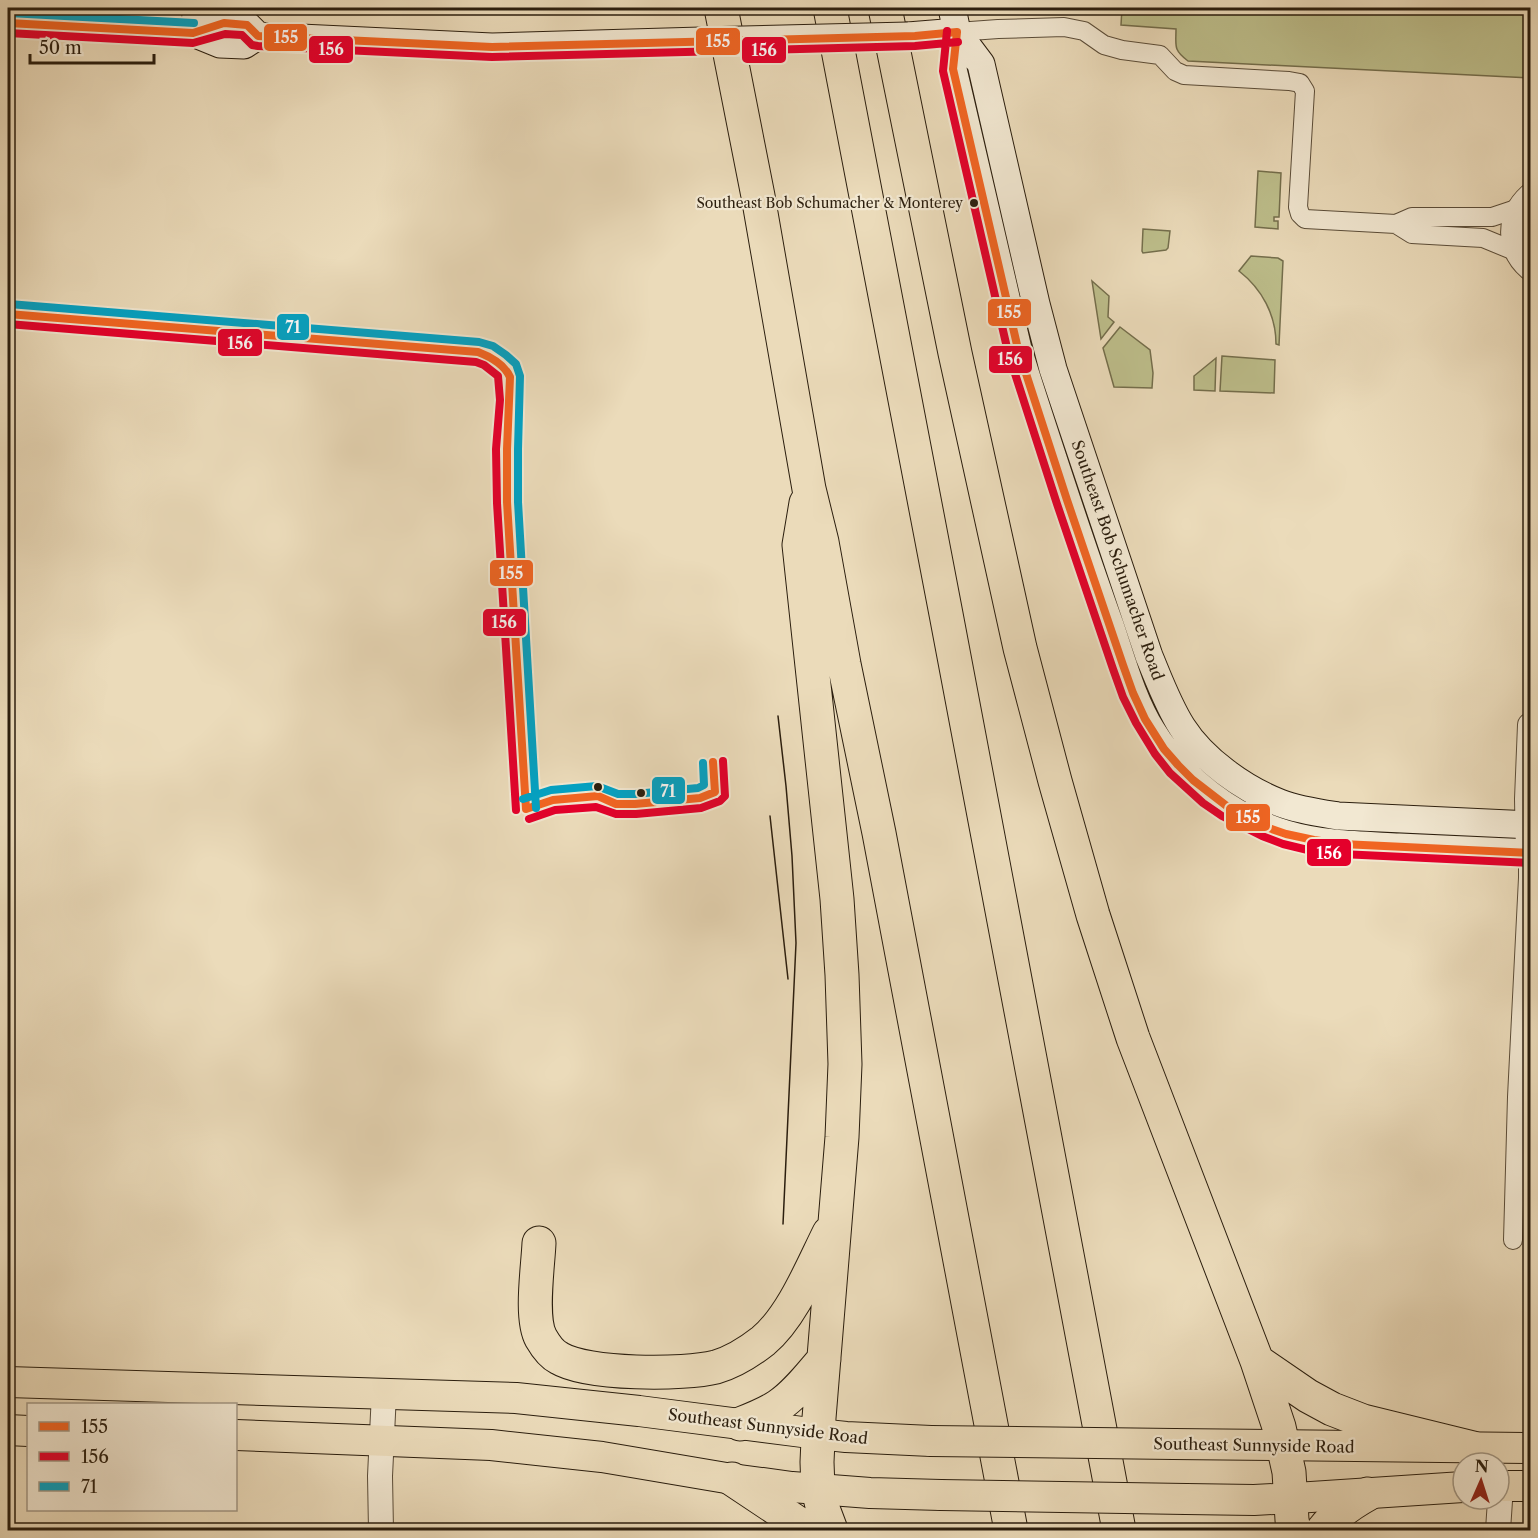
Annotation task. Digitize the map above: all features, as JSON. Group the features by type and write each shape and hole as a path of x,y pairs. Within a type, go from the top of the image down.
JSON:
{"highway":[{"path":"721,8 758,196 809,489 822,542 844,664 879,833 1011,1530"},
{"path":"830,8 1119,1530"},
{"path":"885,8 955,353 1020,648 1055,781 1132,1038 1257,1360 1284,1446 1289,1472 1294,1530"},
{"path":"809,489 799,544 837,899 845,1064 842,1137 817,1462 818,1489 831,1530"},
{"path":"539,1243 537,1330 548,1348 559,1358 576,1365 598,1369 664,1372 693,1370 717,1366 734,1360 749,1352 771,1334 790,1309 835,1221"},
{"path":"740,1424 765,1414 779,1405 824,1359"},
{"path":"1257,1360 1332,1409 1363,1421 1473,1448"},
{"path":"732,1479 808,1530"},
{"path":"1323,1530 1339,1512 1368,1494"}],"main road":[{"path":"8,23 194,20 247,25 258,36 492,47 908,36 955,20"},
{"name":"Southeast Bob Schumacher Road","path":"955,20 981,64 1053,369 1149,656 1162,688 1183,728 1212,761 1232,777 1261,794 1292,807 1338,816 1529,825"},
{"name":"Southeast Bob Schumacher Road","path":"955,20 953,69 1018,349 1130,684 1143,715 1159,742 1188,775 1214,798 1272,830 1340,844 1529,853"},
{"name":"Southeast Sunnyside Road","path":"8,1382 532,1399 846,1437 931,1441 1530,1448"},
{"path":"8,1430 27,1431"},
{"path":"237,1435 491,1445 602,1457 732,1479 870,1493 1254,1500 1451,1488"},
{"path":"1511,1486 1530,1486"}],"street":[{"path":"955,20 998,28 1064,27 1084,31 1104,45 1160,55 1175,71 1184,75 1300,83 1305,91 1298,207 1305,219 1396,224 1412,217 1492,217 1525,202"},
{"path":"1525,202 1516,215 1513,232 1514,242 1527,264"},
{"path":"1396,224 1412,234 1483,238 1527,264"},
{"path":"1513,1240 1528,890 1530,725"},
{"path":"381,1530 384,1394"},
{"path":"1498,1530 1499,1511"}],"green space":[{"path":"1122,8 1530,8 1530,78 1188,61 1176,47 1176,29 1121,25"},
{"path":"1258,171 1281,173 1279,217 1274,217 1274,221 1278,221 1278,229 1255,227"},
{"path":"1143,229 1170,231 1168,248 1143,253"},
{"path":"1251,256 1278,258 1283,261 1279,345 1276,344 1273,323 1266,303 1261,294 1239,271"},
{"path":"1092,281 1109,296 1108,317 1114,322 1101,339"},
{"path":"1120,327 1150,350 1152,388 1114,387 1103,348"},
{"path":"1222,356 1275,360 1274,393 1220,391"},
{"path":"1216,358 1215,391 1194,390 1194,376"}],"tram line":[{"path":"778,716 792,856 796,943 783,1224"},
{"path":"770,816 788,979"}],"transit line":[{"name":"71","path":"9,13 194,23"},
{"name":"155","path":"8,23 193,33 224,23 247,25 258,36 492,47 915,36 957,32"},
{"name":"156","path":"947,31 943,71 1008,352 1123,697 1155,754 1170,773 1203,803 1222,816 1283,844 1312,851 1341,854 1530,863"},
{"name":"155","path":"957,32 953,69 1018,349 1133,693 1145,719 1164,749 1193,780 1228,807 1266,827 1286,834 1342,844 1530,853"},
{"name":"156","path":"8,33 193,43 225,34 242,35 252,45 258,46 492,57 915,46 958,42"},
{"name":"71","path":"9,304 479,342 493,346 516,364 520,376 518,502 536,808"},
{"name":"155","path":"8,314 478,352 501,365 510,377 507,502 526,809"},
{"name":"156","path":"8,324 476,362 498,376 500,400 496,449 497,503 516,810"},
{"name":"156","path":"529,819 555,810 596,807 616,814 701,808 720,801 725,796 723,761"},
{"name":"155","path":"526,809 553,800 598,796 616,804 700,798 715,792 713,762"},
{"name":"71","path":"523,799 551,790 597,786 618,794 698,788 704,785 703,763"}],"place":[{"name":"Southeast Bob Schumacher & Monterey","path":"974,203"}]}
